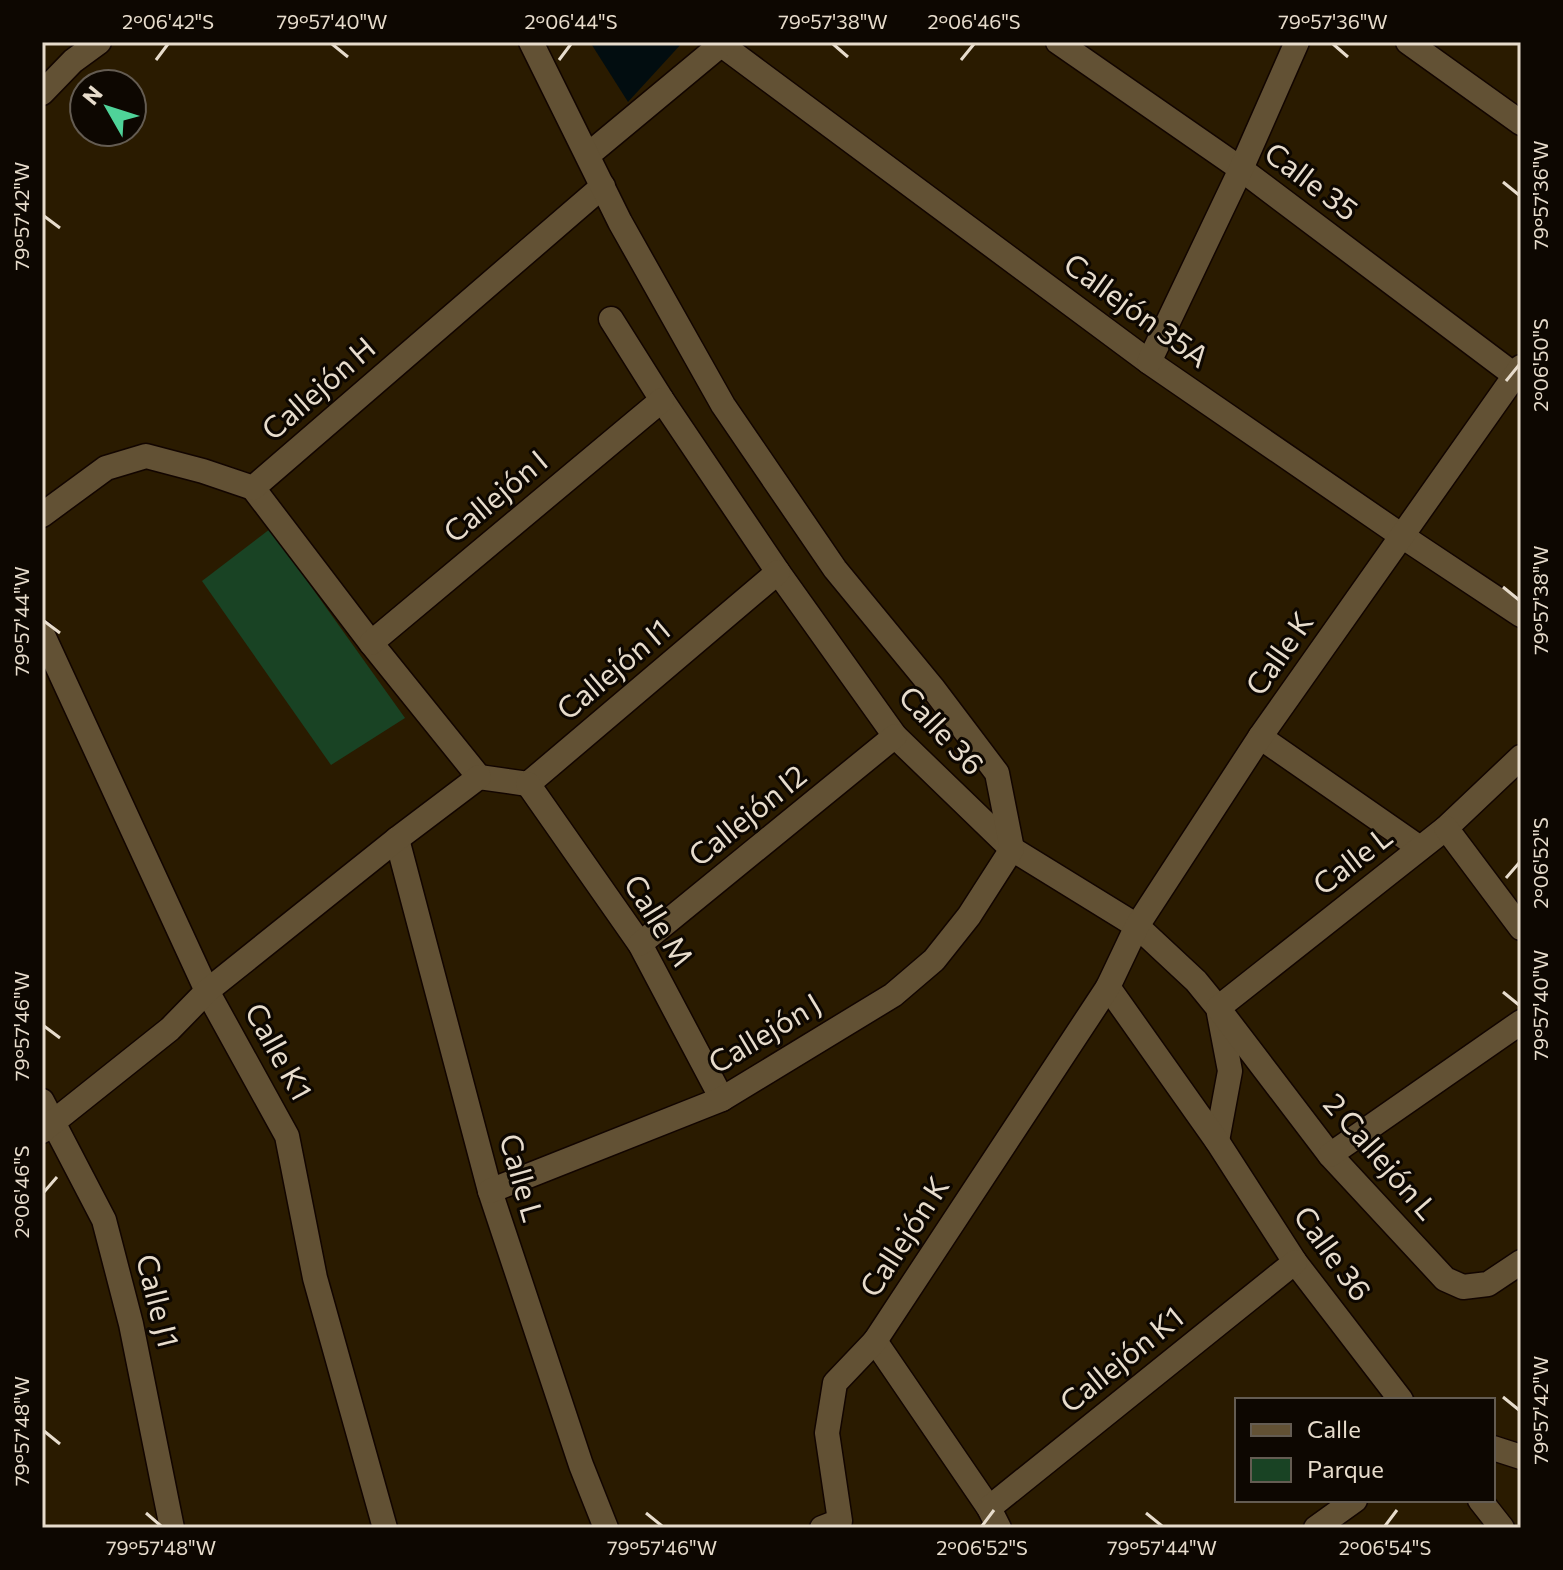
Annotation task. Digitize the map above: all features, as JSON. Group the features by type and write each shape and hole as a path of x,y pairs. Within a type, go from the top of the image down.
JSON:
{"street":[{"path":"42,93 73,61 99,42"},
{"path":"531,42 620,222 723,405 835,569 932,687 997,773 1012,849"},
{"name":"Calle 35","path":"1058,42 1241,169 1519,374"},
{"path":"1149,362 1241,169 1297,42"},
{"path":"1408,42 1521,123"},
{"path":"588,155 723,43"},
{"name":"Callejón 35A","path":"723,43 1149,362 1521,615"},
{"name":"Callejón H","path":"253,488 603,186"},
{"name":"Calle 36","path":"611,319 778,572 895,736 1012,849 1137,926 1196,981 1218,1008 1230,1071 1217,1141"},
{"name":"Calle K","path":"1108,987 1137,926 1260,737 1519,374"},
{"name":"Callejón I","path":"371,643 662,400"},
{"path":"42,515 106,468 146,456 253,488 371,643 479,777 528,784"},
{"name":"Callejón I1","path":"528,784 778,572"},
{"name":"Calle K1","path":"42,633 207,991 287,1136 315,1278 385,1528"},
{"name":"Callejón I2","path":"640,944 895,736"},
{"path":"1260,737 1420,848"},
{"name":"Calle L","path":"1218,1008 1446,828 1521,757"},
{"path":"45,1118 170,1029 207,991 479,777"},
{"name":"Calle M","path":"528,784 640,944 722,1099"},
{"path":"1446,828 1521,928"},
{"name":"Calle L","path":"397,839 490,1191 581,1465 606,1528"},
{"name":"Callejón J","path":"490,1191 722,1099 893,995 934,960 969,916 1012,849"},
{"name":"Calle 36","path":"1108,987 1217,1141 1295,1262 1399,1398"},
{"name":"Callejón K","path":"834,1526 827,1433 835,1383 875,1341 1108,987"},
{"name":"2 Callejón L","path":"1218,1008 1330,1155 1445,1279 1463,1287 1488,1284 1521,1262"},
{"path":"1330,1155 1521,1022"},
{"name":"Calle J1","path":"45,1118 104,1220 131,1324 172,1528"},
{"name":"Callejón K1","path":"994,1518 1295,1262"},
{"path":"875,1341 994,1518"},
{"path":"1495,1449 1521,1457"},
{"path":"1316,1528 1352,1502"},
{"path":"1482,1502 1502,1528"}],"green space":[{"path":"270,529 405,718 331,765 202,581"}],"shaded area":[{"path":"590,42 683,42 628,102"}]}
